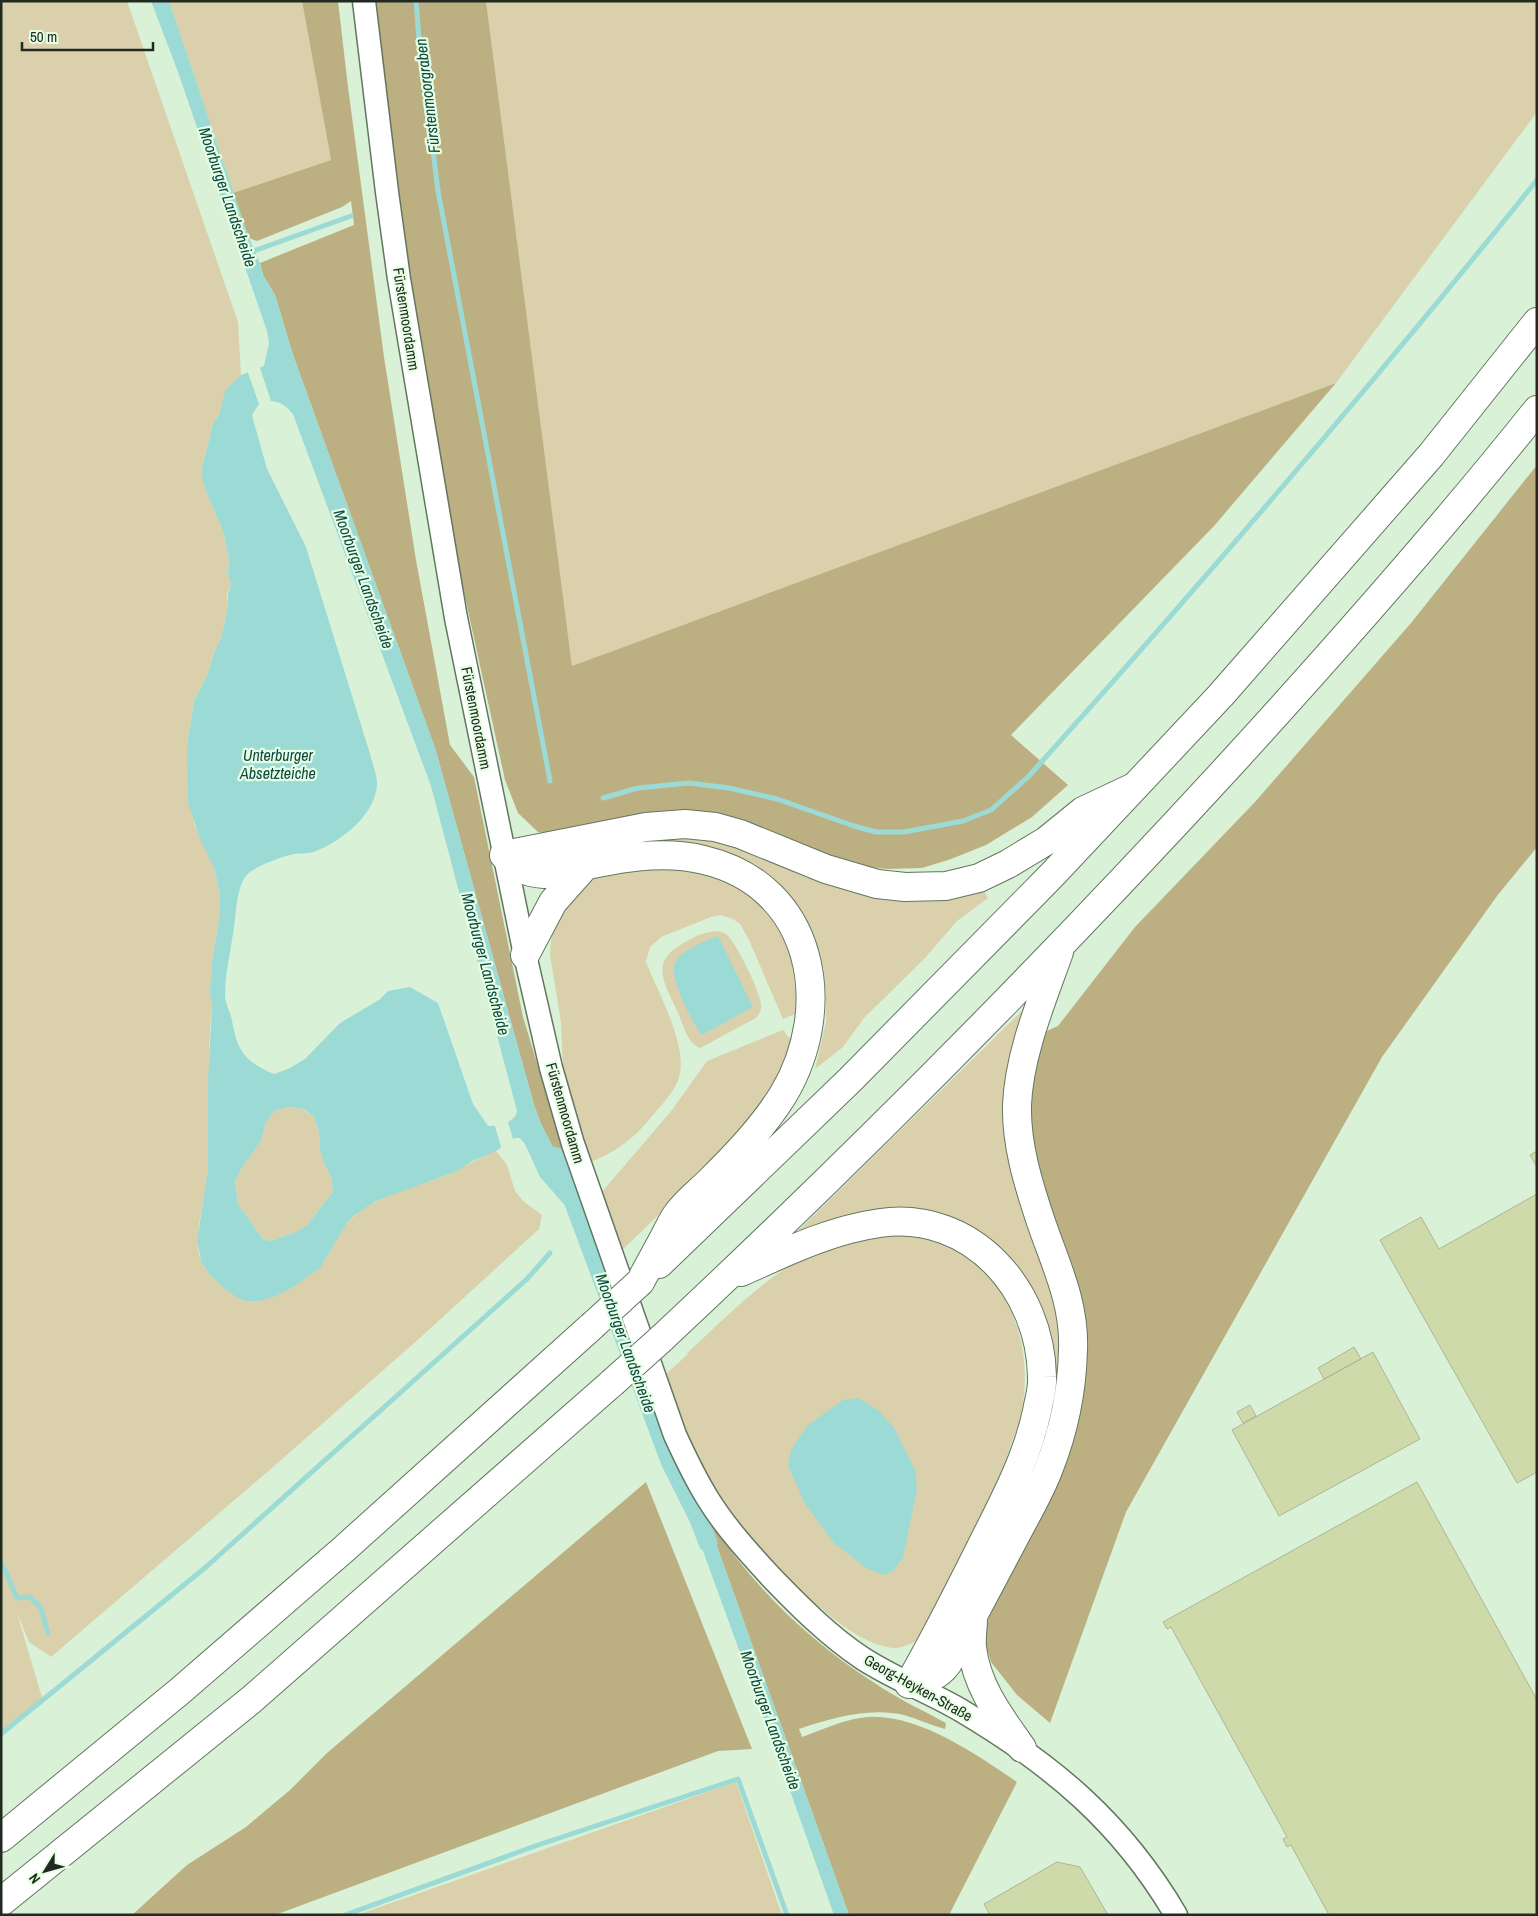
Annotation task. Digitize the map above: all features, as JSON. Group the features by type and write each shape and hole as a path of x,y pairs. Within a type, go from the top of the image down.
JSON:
{"highway":[{"path":"1,1838 180,1691 337,1555 640,1282 858,1073 1052,875 1221,695 1431,455 1537,322"},
{"path":"1,1902 251,1700 612,1384 723,1280 1060,947 1136,867 1350,633 1483,478 1537,410"},
{"path":"504,854 646,827 685,824 715,827 740,834 826,868 869,882 905,887 946,886 979,878 1008,864 1046,841 1083,811 1134,787"},
{"path":"504,854 519,869 535,874 544,874 628,857 671,855 705,860 740,874 768,893 789,917 802,944 810,974 811,1018 802,1053 784,1094 770,1115 744,1146 677,1213 640,1282"},
{"path":"526,955 553,902 585,866"},
{"path":"909,1684 933,1677 944,1669 974,1616 1049,1469 1070,1398 1073,1349 1072,1320 1064,1282 1044,1232 1030,1188 1020,1148 1017,1105 1032,1032 1060,947"},
{"path":"723,1280 823,1237 880,1223 912,1223 941,1228 973,1244 995,1263 1013,1283 1029,1311 1039,1343 1042,1378 1037,1412 1028,1444 1009,1492 936,1637 909,1684"},
{"path":"974,1616 972,1646 976,1671 996,1712 1022,1748"}],"main road":[{"name":"Fürstenmoordamm","path":"364,1 399,279 456,618 504,854 551,1068 573,1144 668,1416"},
{"name":"Georg-Heyken-Straße","path":"668,1416 696,1479 722,1520 737,1540 795,1602 820,1625 861,1657 961,1711 1022,1748 1065,1782 1118,1833 1152,1877 1176,1915"}],"shaded area":[{"path":"127,1 238,322 241,375 228,389 220,413 213,424 202,468 205,489 223,531 229,559 228,575 231,585 227,594 228,606 221,638 208,673 194,701 187,746 194,824 214,868 220,894 219,920 212,961 210,993 212,1005 209,1045 208,1166 198,1240 198,1250 202,1263 209,1274 311,1274 323,1262 342,1230 364,1208 398,1192 451,1173 496,1151 507,1165 515,1191 524,1202 542,1215 539,1229 421,1337 273,1467 51,1657 29,1642 17,1613 43,1701 1,1734 1,2"},
{"path":"169,1 302,1 331,160 233,193"},
{"path":"302,1 338,1 384,357 416,560 450,745 474,777 523,1017 563,1149 553,1147 534,1105 435,748 293,355 275,295 263,275 260,263 354,225 351,201 342,207 257,241 249,238 233,193 331,160"},
{"path":"373,1 486,1 572,666 1336,383 1214,526 1011,735 1068,785 1032,817 986,845 951,859 922,868 888,869 845,865 780,838 553,835 538,832 518,813 505,780 450,528 418,342"},
{"path":"486,1 1537,1 1537,112 1336,383 572,666"},
{"path":"1537,465 1537,847 1497,896 1382,1057 1126,1512 1050,1723 1017,1695 991,1662 984,1639 990,1612 1039,1510 1082,1381 1024,1127 1042,1033 1058,1026 1135,927 1255,802 1411,623"},
{"path":"647,835 706,835 770,860 804,877 872,896 985,886 984,891 988,898 957,921 925,958 864,1018 843,1047 815,1069 826,1022 824,969 816,946 757,874 613,850"},
{"path":"655,865 724,877 758,899 784,934 791,956 796,995 795,1014 783,1019 749,940 740,924 733,919 720,915 711,917 661,937 650,947 646,962 672,1022 677,1039 680,1070 677,1083 667,1099 633,1136 611,1152 591,1162 582,1141 563,1069 561,1022 550,955 552,929 559,911 585,883 597,876"},
{"path":"717,931 727,935 748,968 760,998 761,1008 756,1018 700,1048 692,1042 686,1033 665,984 663,967 665,959 682,944 699,935"},
{"path":"1033,1000 1054,1299 1061,1331 1058,1400 1037,1467 953,1636 1045,1353 967,1230 796,1233"},
{"path":"783,1030 788,1037 793,1038 785,1061 766,1097 716,1160 620,1252 602,1192 672,1110 707,1061"},
{"path":"287,1107 303,1109 314,1117 319,1132 320,1150 331,1177 333,1192 307,1225 298,1231 271,1241 263,1239 238,1204 235,1181 241,1169 261,1141 266,1122 275,1111"},
{"path":"875,1234 921,1234 941,1240 960,1251 977,1265 992,1280 1010,1309 1021,1341 1025,1375 1019,1421 982,1518 919,1639 908,1645 896,1648 887,1647 865,1639 840,1623 788,1578 764,1551 723,1501 703,1468 664,1376 754,1292 791,1265 831,1245","holes":["805,1504 909,1524 903,1557"]},
{"path":"646,1482 752,1749 718,1751 275,1915 132,1915 187,1865 246,1827 290,1790 327,1753"},
{"path":"706,1516 723,1541 761,1587 802,1628 848,1665 882,1688 946,1723 945,1729 904,1715 877,1712 864,1713 824,1721 799,1729 802,1737 851,1720 868,1717 907,1722 947,1738 1017,1782 949,1915 849,1915"},
{"path":"736,1782 782,1915 357,1915"}],"water":[{"name":"Unterburger Absetzteiche","path":"151,1 169,1 249,238 263,275 275,295 293,355 435,748 534,1105 553,1147 563,1149 590,1226 577,1230 569,1210 540,1177 525,1144 520,1138 515,1138 496,1151 473,1161 457,1171 376,1201 353,1216 347,1223 320,1268 295,1286 276,1296 259,1301 247,1301 238,1298 209,1274 201,1261 197,1241 208,1170 208,1081 212,1005 210,993 212,961 219,920 220,894 214,868 200,839 188,803 187,746 194,701 208,673 221,638 231,585 228,575 229,559 223,531 205,489 202,468 213,424 220,413 227,389 241,375 264,366 269,343 267,331 178,72","holes":["271,401 284,405 293,414 431,786 517,1111 510,1121 501,1124 488,1126 473,1104 438,1003 410,987 388,991 379,1000 340,1023 305,1059 288,1069 274,1074 256,1065 244,1055 234,1032 226,1002 225,987 237,900 243,881 250,872 261,865 289,855 314,852 347,833 365,815 371,805 377,783 370,754 306,547 267,469 252,415 259,404","287,1107 304,1109 314,1117 319,1132 320,1150 331,1177 333,1192 307,1225 298,1231 271,1241 263,1239 238,1204 235,1181 241,1169 261,1141 266,1122 275,1111"]},
{"path":"718,936 753,1007 702,1035 682,1000 675,979 675,963 678,958 694,947"},
{"path":"858,1398 878,1410 895,1429 915,1470 917,1489 903,1558 893,1571 883,1575 866,1568 834,1543 805,1504 788,1465 791,1450 807,1426 843,1400"},
{"path":"706,1516 849,1915 834,1915 692,1521"}],"pier":[{"path":"259,365 272,404 260,407 247,370"},
{"path":"507,1119 514,1142 502,1150 494,1123"}],"building":[{"path":"1537,1151 1537,1167 1530,1155"},
{"path":"1537,1194 1537,1472 1517,1483 1380,1240 1421,1217 1439,1249"},
{"path":"1354,1347 1361,1359 1324,1379 1318,1368"},
{"path":"1373,1352 1420,1439 1279,1516 1232,1430"},
{"path":"1250,1405 1256,1416 1243,1423 1237,1412"},
{"path":"1417,1482 1537,1700 1537,1915 1329,1915 1291,1845 1287,1847 1283,1839 1287,1837 1171,1627 1167,1629 1163,1622"},
{"path":"1057,1862 1080,1867 1108,1915 990,1915 984,1904"}],"waterway":[{"name":"Fürstenmoorgraben","path":"416,1 438,191 550,781"},
{"path":"603,798 638,788 689,783 729,788 777,799 876,832 904,832 963,821 991,810 1028,777 1223,556 1413,332 1537,180"},
{"path":"248,253 351,216"},
{"name":"Moorburger Landscheide","path":"574,1203 670,1461 699,1519 708,1543"},
{"path":"1,1734 206,1567 527,1279 550,1253"},
{"path":"1,1561 17,1598 30,1597 41,1608 48,1633"},
{"path":"345,1915 541,1844 738,1779 787,1915"}]}
